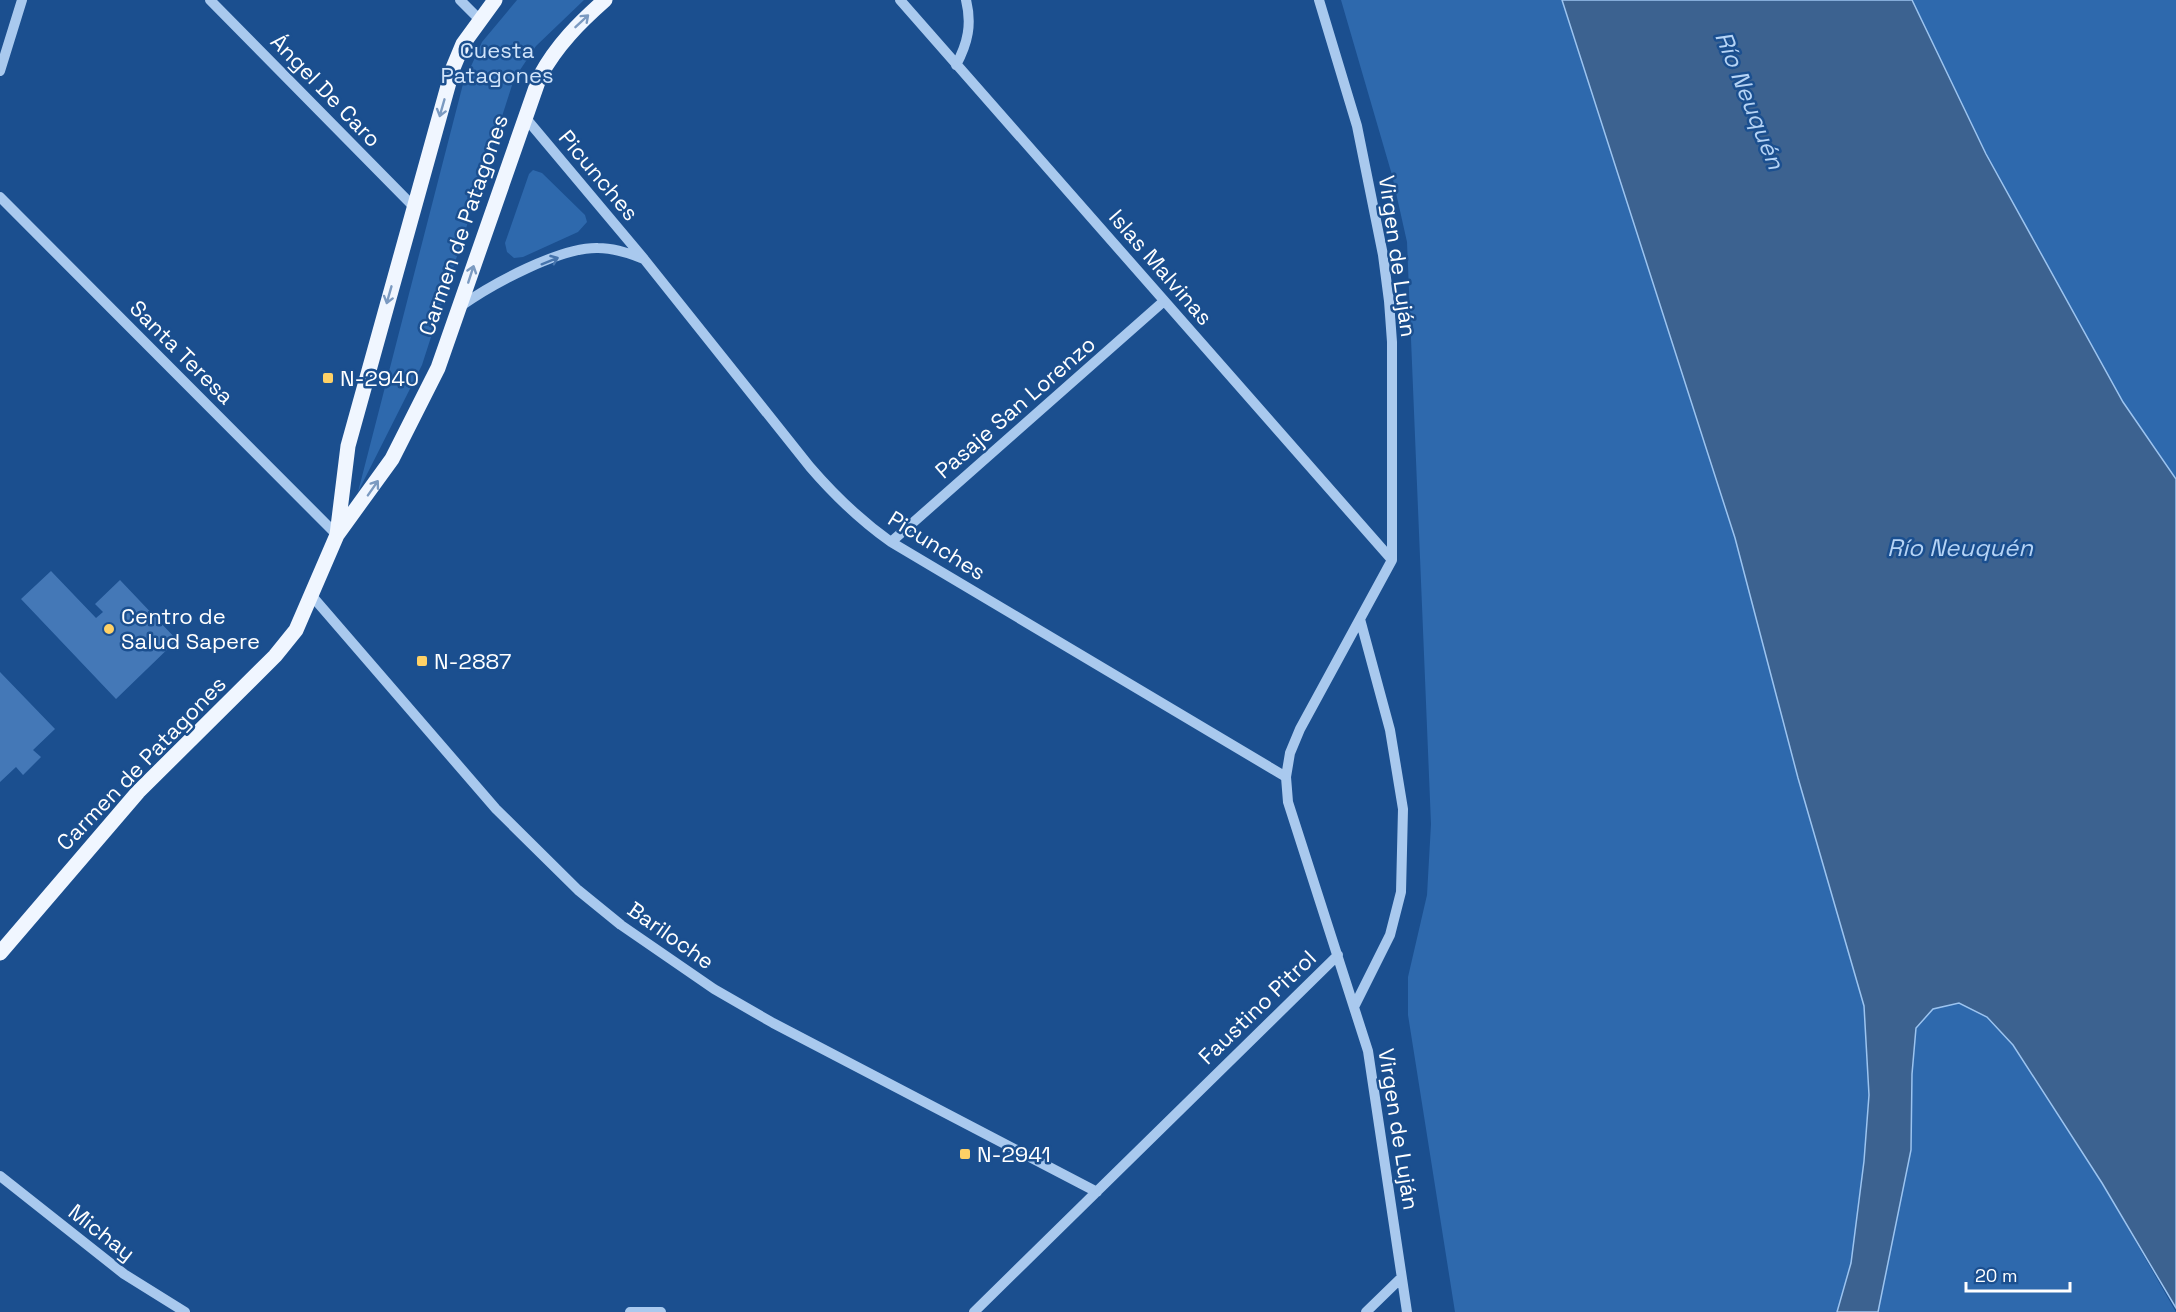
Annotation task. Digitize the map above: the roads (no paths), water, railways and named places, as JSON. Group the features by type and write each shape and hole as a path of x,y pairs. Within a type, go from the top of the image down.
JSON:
{"main road":[{"name":"Carmen de Patagones","path":"337,535 348,446 453,68 463,44 495,0"},
{"name":"Carmen de Patagones","path":"0,953 138,792 286,644 312,596 337,535 392,459 438,368 524,116 554,51 571,31 605,0"}],"street":[{"path":"0,71 22,0"},
{"name":"Ángel De Caro","path":"210,0 414,207"},
{"path":"460,0 479,19"},
{"name":"Islas Malvinas","path":"900,0 1392,560"},
{"path":"956,65 968,42 966,0"},
{"name":"Virgen de Luján","path":"1319,0 1357,126 1383,255 1389,301 1392,342 1392,560"},
{"name":"Picunches","path":"524,116 644,259 837,498 891,542 1286,777"},
{"name":"Santa Teresa","path":"0,197 337,535"},
{"name":"Picunches","path":"461,306 505,279 580,250 611,249 644,259"},
{"name":"Pasaje San Lorenzo","path":"891,542 1164,301"},
{"name":"Faustino Pitrol","path":"974,1312 1338,955 1294,826 1286,777 1290,753 1300,729 1392,560"},
{"name":"Bariloche","path":"312,596 496,810 578,890 621,925 714,989 773,1023 1097,1191"},
{"path":"1355,1005 1390,936 1401,892 1403,809 1390,730 1360,619"},
{"name":"Virgen de Luján","path":"1338,955 1355,1005 1375,1090 1407,1312"},
{"name":"Michay","path":"0,1176 124,1274 185,1312"},
{"path":"1366,1312 1401,1278"},
{"path":"630,1312 661,1312"}],"water":[{"name":"Río Neuquén","path":"1562,0 1912,0 1986,154 2123,402 2176,479 2176,1308 2102,1183 2013,1045 1987,1017 1959,1003 1933,1009 1916,1028 1912,1074 1911,1150 1878,1312 1837,1312 1851,1263 1864,1161 1869,1095 1864,1006 1798,778 1735,538"}],"place":[{"name":"N-2940","path":"328,378"},
{"name":"Centro de Salud Sapere","path":"109,629"},
{"name":"N-2887","path":"422,661"},
{"name":"N-2941","path":"965,1154"}],"park label":[{"name":"Cuesta Patagones","path":"497,62"}]}
